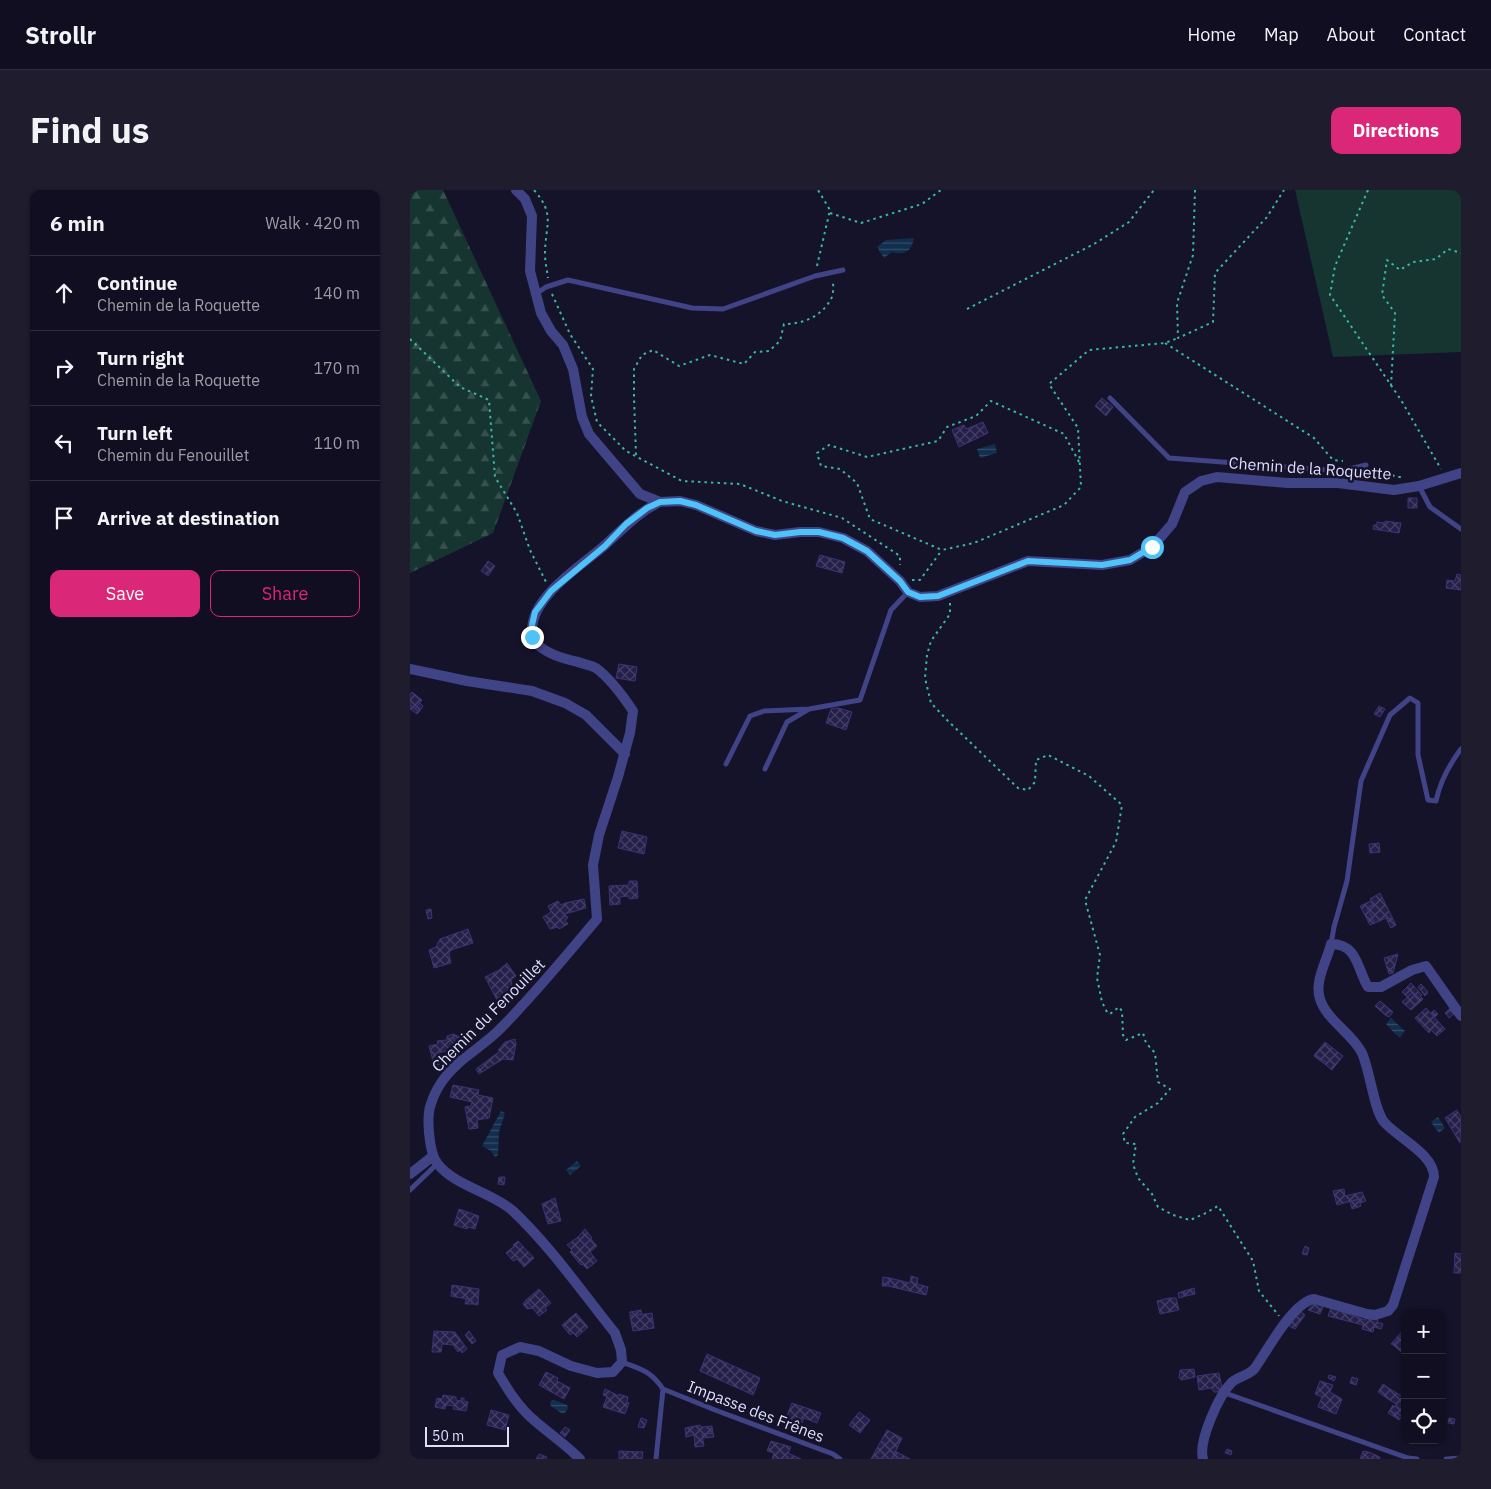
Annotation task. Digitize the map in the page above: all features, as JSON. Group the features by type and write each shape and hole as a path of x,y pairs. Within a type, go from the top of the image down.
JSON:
{"street":[{"path":"516,190 525,199 532,216 530,271 535,294 541,313 551,331 564,345 573,369 582,417 589,434 640,494 660,502 680,501 696,505 756,531 775,535 819,532 843,538 867,551 900,581 908,592"},
{"name":"Chemin de la Roquette","path":"908,592 920,597 938,596 1028,561 1102,565 1130,560 1152,547 1172,524 1185,492 1201,481 1217,477 1287,482 1338,483 1394,490 1419,486 1461,473"},
{"name":"Chemin du Fenouillet","path":"435,1160 429,1135 430,1105 442,1082 462,1060 491,1037 524,1004 597,919 593,865 599,835 625,754 633,711 619,690 595,667 569,660 546,650 536,643 532,637 535,612 551,591 605,546 626,524 647,508 660,502"},
{"path":"410,669 467,681 532,691 565,702 586,715 625,754"},
{"path":"1203,1459 1202,1450 1211,1416 1232,1382 1254,1370 1285,1324 1307,1300 1314,1299 1367,1314 1375,1315 1388,1312 1396,1296 1434,1177 1434,1170 1420,1152 1382,1119 1362,1053 1349,1035 1328,1014 1320,999 1318,989 1321,974 1331,944 1340,944 1350,950 1368,987 1381,987 1412,970 1426,966 1461,1016"},
{"path":"410,1174 435,1160 448,1174 512,1210 545,1245 616,1333 622,1362 613,1372 597,1373 571,1366 539,1351 520,1347 502,1355 498,1374 510,1394 533,1420 565,1444 580,1459"}],"lane":[{"path":"535,294 548,286 568,280 692,308 723,309 815,276 843,270"},
{"path":"1110,398 1169,458 1341,471 1366,465"},
{"path":"1419,486 1430,507 1461,529"},
{"path":"726,764 750,716 764,711 809,709 860,700 891,610 908,592"},
{"path":"1331,944 1347,881 1362,781 1390,715 1410,698 1418,702 1418,755 1428,800 1436,801 1439,788 1452,761 1461,749"},
{"path":"765,769 787,722 809,709"},
{"path":"410,1190 435,1160"},
{"path":"622,1362 646,1370 657,1380 663,1389 656,1459"},
{"name":"Impasse des Frênes","path":"663,1389 833,1454 840,1459"},
{"path":"1225,1393 1408,1458 1417,1459"},
{"path":"1446,1459 1461,1458"}],"path":[{"path":"534,190 542,199 549,215 545,254 548,286 570,334 593,369 591,396 597,422 626,451 682,481 740,484 782,501 842,518 900,556 900,581 920,580 942,550"},
{"path":"815,276 830,213 818,190"},
{"path":"830,213 861,223 922,204 941,190"},
{"path":"967,309 1094,244 1129,222 1154,190"},
{"path":"1178,338 1177,303 1193,255 1195,190"},
{"path":"1079,462 1064,434 991,401 976,416 947,427 938,441 867,457 829,445 817,453 821,466 840,469 857,482 870,519 942,550 974,543 1064,504 1081,487 1078,428 1049,384 1089,350 1165,343 1213,322 1215,272 1268,218 1284,190"},
{"path":"1368,190 1335,266 1330,295 1391,386 1446,477"},
{"path":"1391,386 1395,314 1382,295 1387,260 1400,270 1413,262 1436,260 1448,249 1461,253"},
{"path":"636,456 634,369 642,355 653,350 680,366 710,355 744,364 755,352 769,351 780,341 784,324 798,324 818,316 832,298 833,272"},
{"path":"410,339 460,387 488,400 495,476 517,513 530,550 551,591"},
{"path":"1165,343 1314,438 1333,460 1366,465 1397,477 1406,477"},
{"path":"950,591 950,614 931,641 927,656 925,678 931,702 948,721 1018,788 1028,790 1035,782 1036,760 1048,755 1089,776 1122,804 1116,842 1085,900 1100,955 1097,978 1104,1007 1110,1014 1119,1007 1122,1011 1123,1035 1126,1040 1143,1033 1146,1043 1155,1053 1158,1082 1170,1089 1158,1103 1135,1117 1123,1134 1126,1143 1136,1144 1133,1164 1138,1178 1152,1194 1158,1207 1173,1215 1190,1220 1218,1206 1253,1261 1259,1291 1285,1324"}],"green space":[{"path":"410,190 443,190 541,401 493,533 410,573"},
{"path":"1295,190 1461,190 1461,352 1333,357"}],"water":[{"path":"914,238 909,249 904,253 892,252 884,258 877,247 886,240"},
{"path":"995,444 997,453 980,458 977,449"},
{"path":"1391,1018 1405,1031 1400,1037 1386,1024"},
{"path":"501,1111 505,1113 499,1132 498,1155 495,1157 491,1151 482,1146"},
{"path":"1438,1117 1445,1128 1439,1133 1431,1122"},
{"path":"577,1161 581,1166 570,1175 566,1170"},
{"path":"552,1400 567,1405 568,1408 565,1413 561,1413 551,1406"}],"building":[{"path":"1102,398 1113,407 1106,416 1095,406"},
{"path":"983,422 988,433 959,447 952,430 964,425 966,429"},
{"path":"1408,498 1417,498 1417,508 1408,508"},
{"path":"1385,521 1401,523 1399,533 1373,529 1377,522 1384,523"},
{"path":"820,555 845,562 842,573 816,566"},
{"path":"488,561 495,566 488,576 481,571"},
{"path":"1457,574 1461,575 1461,590 1446,588 1447,580 1455,581"},
{"path":"619,664 637,667 635,681 616,678"},
{"path":"412,692 422,700 415,709 410,705 410,694"},
{"path":"420,703 423,706 419,712 415,709"},
{"path":"410,705 419,712 417,714 410,709"},
{"path":"1379,706 1385,709 1380,717 1374,714"},
{"path":"838,708 852,712 846,730 826,723 831,709"},
{"path":"622,831 647,837 644,854 618,848"},
{"path":"1379,843 1380,852 1370,853 1369,844"},
{"path":"629,881 637,881 638,898 620,897 620,904 610,905 609,886 629,885"},
{"path":"1380,893 1396,925 1391,928 1386,918 1375,923 1367,908 1373,905 1370,899"},
{"path":"584,899 586,908 565,914 568,918 565,920 568,924 559,929 558,927 550,929 543,917 551,912 548,906 558,901 561,905"},
{"path":"1371,901 1373,905 1367,908 1375,923 1370,925 1360,906"},
{"path":"431,909 432,918 428,919 426,910"},
{"path":"468,929 473,943 451,950 449,954 451,963 434,968 429,950 436,947 440,939"},
{"path":"1398,954 1393,973 1389,974 1384,958"},
{"path":"507,963 516,976 511,980 513,992 502,1003 497,1000 485,977 499,970"},
{"path":"1411,983 1422,995 1420,996 1423,999 1420,1002 1412,993 1407,997 1402,992"},
{"path":"1421,984 1428,992 1425,996 1418,987"},
{"path":"1412,993 1420,1002 1411,1010 1402,1002"},
{"path":"1380,1001 1393,1012 1389,1017 1375,1006"},
{"path":"1426,1008 1445,1029 1437,1036 1431,1030 1429,1033 1415,1018"},
{"path":"1450,1008 1454,1014 1449,1018 1445,1013"},
{"path":"1434,1010 1438,1014 1435,1017 1431,1013"},
{"path":"453,1034 459,1058 453,1060 450,1050 438,1053 441,1064 434,1065 429,1046 438,1044 437,1041 447,1040 447,1036"},
{"path":"453,1034 460,1037 462,1047 456,1048"},
{"path":"515,1039 513,1060 503,1059 479,1074 476,1069 500,1051 498,1050 505,1042"},
{"path":"1325,1042 1343,1056 1332,1070 1326,1065 1327,1063 1315,1054"},
{"path":"1315,1054 1327,1063 1326,1065 1314,1056"},
{"path":"453,1085 479,1090 478,1095 493,1098 489,1118 477,1120 478,1128 469,1129 465,1107 471,1106 472,1102 450,1097"},
{"path":"1457,1110 1461,1117 1460,1143 1445,1118"},
{"path":"499,1177 505,1177 504,1185 498,1184"},
{"path":"1344,1189 1345,1196 1362,1192 1366,1201 1360,1203 1359,1199 1337,1205 1333,1191"},
{"path":"555,1198 561,1221 548,1224 542,1204"},
{"path":"1359,1199 1361,1206 1352,1209 1350,1202"},
{"path":"459,1209 479,1216 475,1229 454,1225"},
{"path":"585,1229 592,1238 584,1245 578,1237"},
{"path":"578,1237 584,1245 591,1239 597,1246 590,1252 597,1261 587,1269 570,1252 572,1250 567,1245"},
{"path":"518,1241 534,1258 524,1267 517,1259 513,1261 506,1253"},
{"path":"1305,1246 1309,1248 1307,1255 1302,1254"},
{"path":"1455,1253 1461,1254 1461,1273 1454,1273"},
{"path":"911,1276 918,1278 917,1284 928,1287 926,1295 888,1286 890,1278 910,1283"},
{"path":"883,1277 890,1278 888,1286 882,1286"},
{"path":"452,1285 479,1289 478,1305 472,1304 472,1300 451,1296"},
{"path":"1194,1288 1195,1294 1186,1296 1184,1291"},
{"path":"539,1289 551,1303 545,1308 547,1310 539,1316 526,1300"},
{"path":"1184,1291 1186,1296 1179,1298 1178,1293"},
{"path":"1176,1298 1179,1310 1160,1314 1157,1301"},
{"path":"466,1299 472,1300 472,1304 465,1304"},
{"path":"526,1300 533,1308 527,1309 523,1304"},
{"path":"1315,1302 1324,1304 1320,1314 1308,1310"},
{"path":"1331,1308 1365,1320 1366,1317 1378,1320 1377,1322 1383,1324 1381,1329 1374,1327 1373,1332 1362,1329 1363,1325 1328,1316"},
{"path":"641,1310 642,1314 630,1316 630,1312"},
{"path":"1300,1311 1305,1315 1295,1329 1289,1326"},
{"path":"576,1313 588,1327 577,1337 573,1333 570,1335 562,1325"},
{"path":"652,1313 654,1328 633,1331 630,1316"},
{"path":"434,1331 455,1332 467,1349 462,1353 460,1350 458,1352 453,1345 442,1344 441,1352 432,1352"},
{"path":"469,1331 476,1341 472,1344 465,1335"},
{"path":"1401,1333 1401,1336 1393,1345 1391,1344"},
{"path":"1401,1336 1401,1352 1393,1345"},
{"path":"707,1354 760,1378 753,1395 700,1371"},
{"path":"1194,1369 1195,1377 1182,1380 1179,1378 1180,1370"},
{"path":"546,1372 558,1378 557,1381 570,1388 564,1399 539,1385"},
{"path":"1219,1373 1222,1388 1220,1392 1214,1392 1211,1388 1199,1390 1197,1376"},
{"path":"1329,1375 1336,1377 1334,1381 1328,1378"},
{"path":"1352,1377 1358,1379 1356,1385 1350,1383"},
{"path":"1320,1381 1333,1385 1330,1392 1342,1399 1336,1414 1318,1407 1322,1397 1315,1394"},
{"path":"1383,1384 1390,1389 1385,1397 1378,1392"},
{"path":"605,1389 619,1396 619,1394 628,1397 627,1402 629,1403 625,1414 603,1407 607,1397 603,1395"},
{"path":"1390,1389 1401,1396 1401,1416 1395,1412 1393,1416 1388,1413 1393,1405 1395,1407 1396,1404 1385,1397"},
{"path":"443,1395 456,1397 456,1400 461,1401 461,1398 464,1398 464,1401 468,1402 466,1411 453,1409 454,1406 446,1405 445,1409 435,1407 437,1398 442,1399"},
{"path":"792,1403 821,1413 817,1423 804,1418 802,1423 786,1418"},
{"path":"491,1410 509,1415 505,1430 487,1425"},
{"path":"859,1412 870,1420 860,1433 849,1425"},
{"path":"1395,1412 1401,1417 1399,1420 1393,1416"},
{"path":"641,1418 647,1420 644,1428 638,1427"},
{"path":"1449,1418 1455,1419 1454,1424 1448,1423"},
{"path":"700,1425 701,1427 712,1426 713,1433 702,1434 704,1446 695,1447 694,1435 686,1437 685,1428"},
{"path":"565,1427 570,1430 565,1437 560,1433"},
{"path":"887,1430 902,1438 892,1459 871,1459"},
{"path":"713,1433 714,1437 703,1438 702,1434"},
{"path":"771,1441 791,1447 788,1453 801,1459 772,1459 774,1453 767,1451"},
{"path":"1227,1449 1232,1451 1231,1455 1225,1453"},
{"path":"619,1451 643,1452 642,1459 619,1459"},
{"path":"895,1451 910,1459 892,1458"},
{"path":"1363,1451 1380,1457 1380,1459 1360,1459"},
{"path":"539,1454 547,1457 546,1459 536,1459"}],"route":[{"path":"532,637 535,612 551,591 605,546 626,524 647,508 660,502 680,501 696,505 756,531 775,535 819,532 843,538 867,551 900,581 908,592 920,597 938,596 994,576 1028,561 1102,565 1130,560 1152,547"}]}
